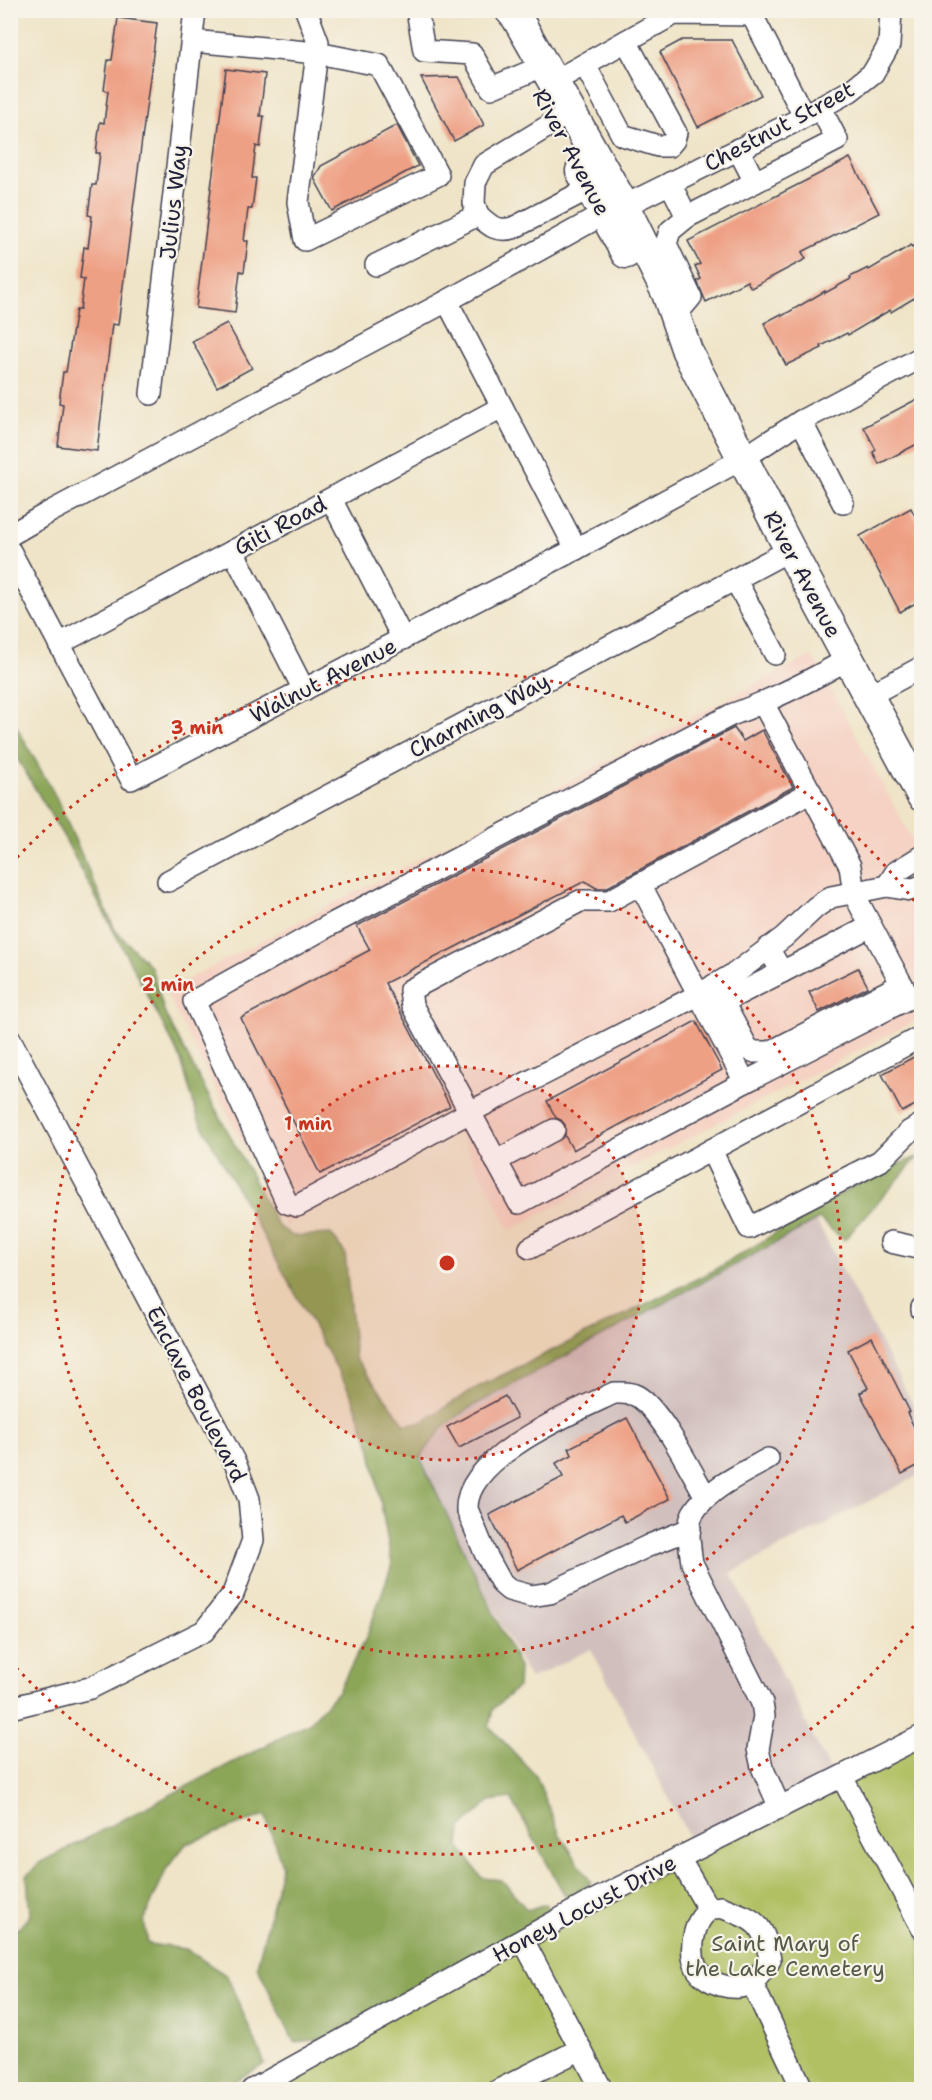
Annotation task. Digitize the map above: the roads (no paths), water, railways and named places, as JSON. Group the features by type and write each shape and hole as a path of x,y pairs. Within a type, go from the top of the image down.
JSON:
{"highway":[{"name":"River Avenue","path":"501,10 504,22 596,158 614,210 652,300 687,351 789,550 921,796"},
{"name":"River Avenue","path":"510,10 517,18 541,77 555,122 590,188 614,210 667,293 687,351"}],"street":[{"name":"Julius Way","path":"152,394 195,10"},
{"path":"192,41 317,53 379,65 438,175 305,240 298,202 317,53 318,42 306,10"},
{"path":"417,10 424,51 472,54 491,88 585,65 674,15 752,13 812,112 837,140 687,217 670,231 666,244 691,297 675,316"},
{"name":"Chestnut Street","path":"614,210 850,91 873,73 889,45 891,10"},
{"path":"585,65 622,135 658,146 669,146 676,133 626,41"},
{"path":"555,122 484,165 475,183 474,203 478,215 490,226 502,231 513,228 590,188"},
{"path":"596,158 622,135"},
{"path":"738,149 755,182"},
{"path":"670,183 687,217"},
{"path":"10,535 614,210"},
{"path":"376,265 478,215"},
{"path":"447,301 576,549"},
{"name":"Walnut Avenue","path":"10,551 130,779 576,549 742,459 801,421 921,357"},
{"name":"Giti Road","path":"59,644 502,407"},
{"path":"801,421 843,502"},
{"path":"330,499 403,639"},
{"name":"Charming Way","path":"168,881 789,550"},
{"path":"233,551 304,690"},
{"path":"735,579 775,654"},
{"path":"848,659 806,684 731,715 330,925 194,1000 287,1203 297,1206 470,1112 712,994 782,972 871,926"},
{"path":"868,696 921,667"},
{"path":"763,703 811,792 850,866 855,894 909,998 745,1082 519,1203 412,1005 410,990 580,901 609,902 811,792"},
{"path":"886,886 896,872 921,856"},
{"path":"640,884 748,1049 755,1052 770,1052 902,984"},
{"path":"712,994 831,897 886,886 910,890 921,886"},
{"path":"768,948 782,972"},
{"path":"712,994 745,1082"},
{"path":"530,1248 921,1036"},
{"name":"Enclave Boulevard","path":"10,1040 236,1465 249,1499 253,1540 233,1594 204,1631 90,1689 10,1708"},
{"path":"711,1150 749,1228 880,1161 910,1131 921,1124"},
{"path":"496,1161 554,1130"},
{"path":"891,1242 921,1249"},
{"path":"690,1529 650,1545 550,1593 531,1596 509,1590 502,1584 485,1553 466,1502 468,1494 483,1472 516,1443 614,1393 626,1392 635,1395 657,1414 706,1497"},
{"path":"768,1459 706,1497 693,1514 690,1529 692,1563 762,1703 764,1716 758,1749 762,1767 780,1808"},
{"name":"Honey Locust Drive","path":"252,2090 585,1905 921,1736"},
{"path":"842,1777 921,1928"},
{"path":"679,1858 709,1910"},
{"path":"721,1907 752,1919 766,1937 770,1960 752,1983 729,1988 709,1980 696,1968 692,1949 698,1923 709,1910 721,1907"},
{"path":"523,1940 602,2090"},
{"path":"752,1983 804,2090"},
{"path":"499,2090 581,2049"}],"park label":[{"name":"Saint Mary of the Lake Cemetery","path":"785,1956"}]}
